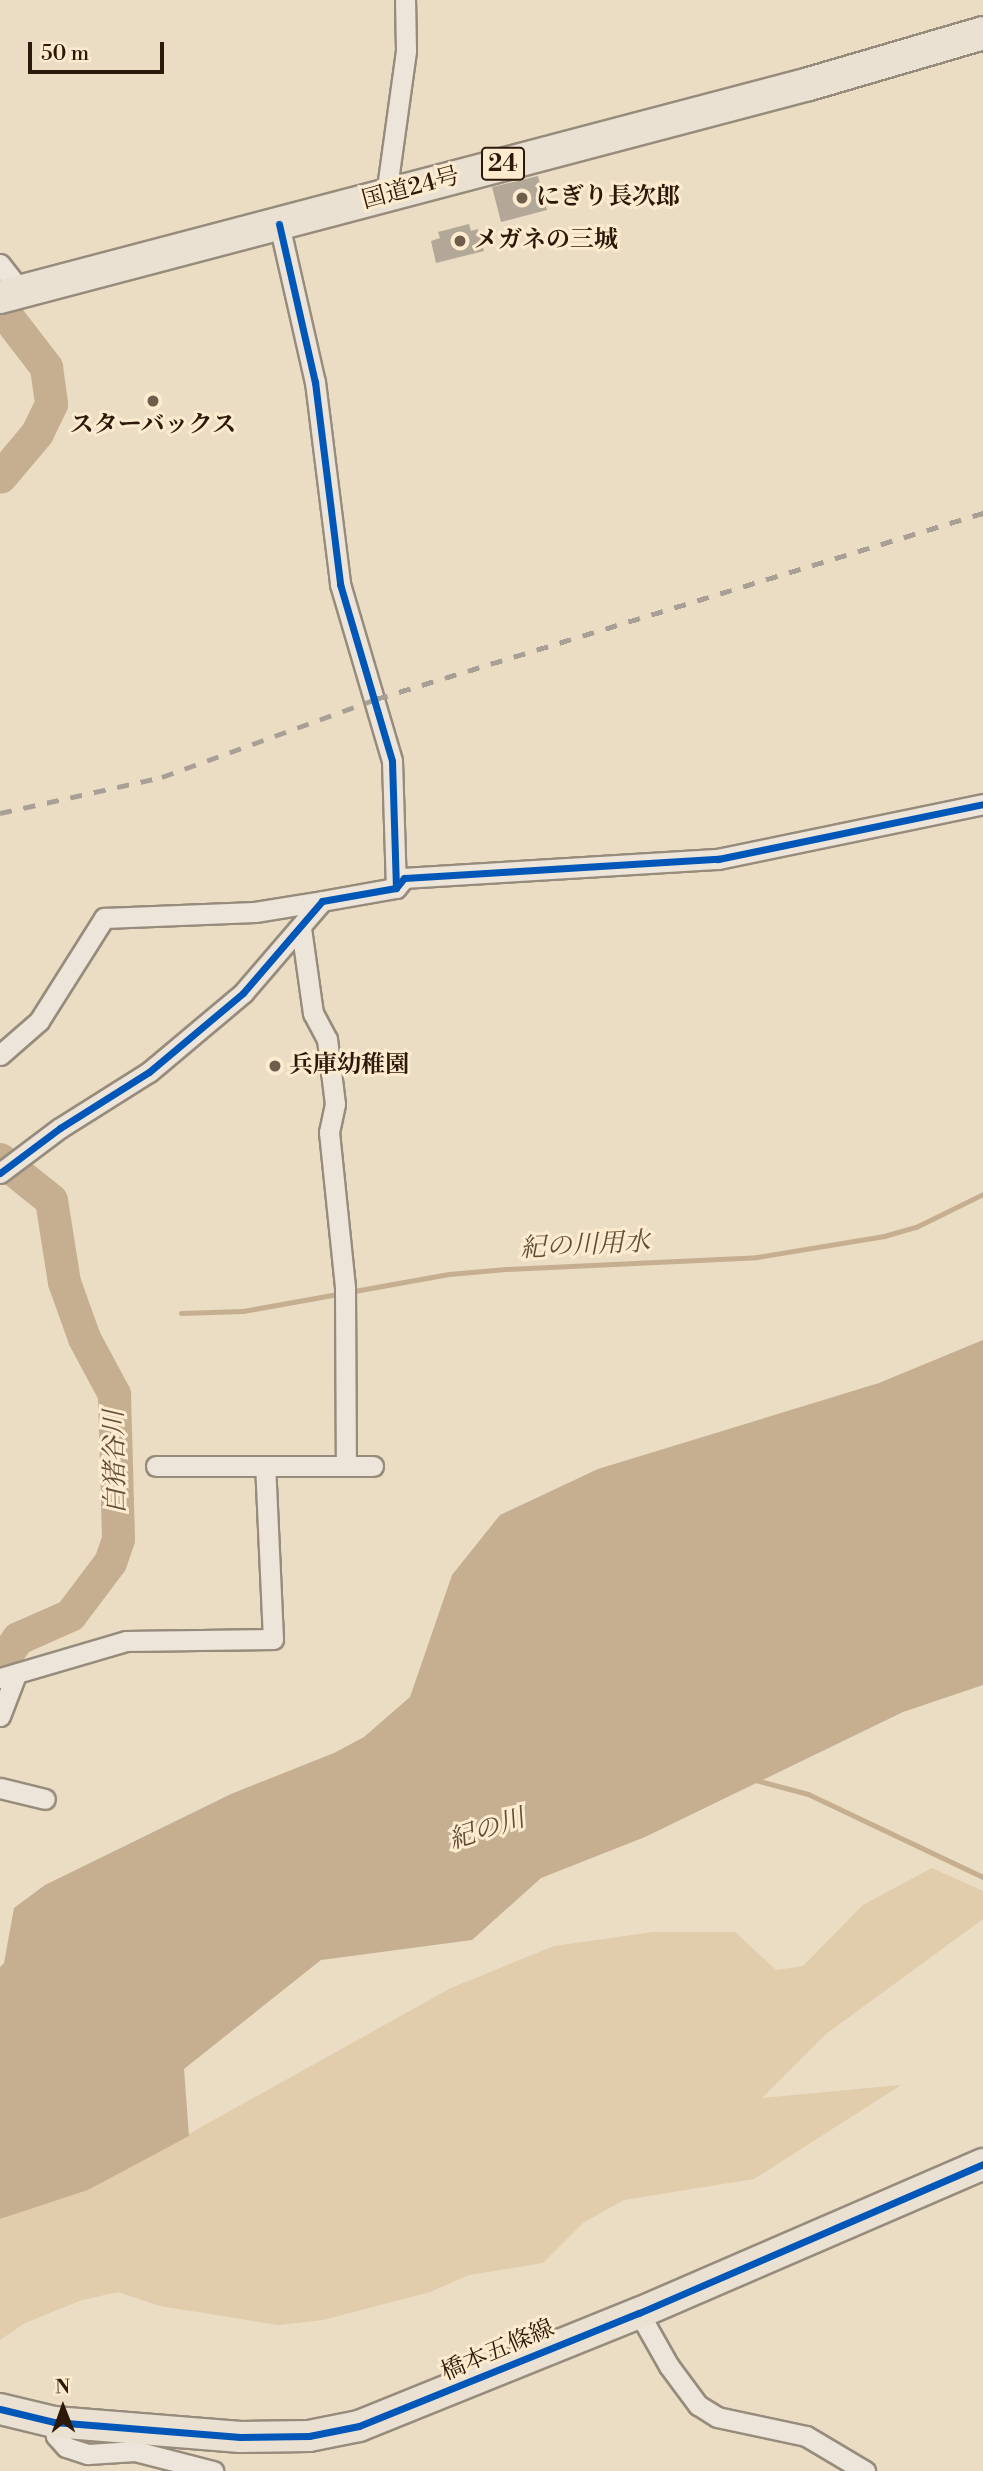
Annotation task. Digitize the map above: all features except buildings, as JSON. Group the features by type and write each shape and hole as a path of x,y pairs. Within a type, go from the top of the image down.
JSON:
{"highway":[{"name":"国道24号","path":"11,294 983,33"}],"main road":[{"name":"橋本五條線","path":"0,2409 54,2422 189,2434 309,2436 408,2409 639,2313 983,2164"}],"street":[{"path":"386,195 406,50 405,0"},
{"path":"279,224 316,382 340,584 392,761 397,813 396,888"},
{"path":"0,264 11,294"},
{"path":"0,1055 39,1021 104,918 255,912 396,888 404,878 718,859 983,804"},
{"path":"6,1168 149,1072 243,993 322,901"},
{"path":"301,928 313,1013 327,1039 335,1104 329,1132 345,1293 346,1466"},
{"path":"156,1466 373,1466"},
{"path":"0,1716 7,1677 126,1641 273,1639 265,1466"},
{"path":"0,1788 45,1800"},
{"path":"639,2313 669,2366 698,2405 717,2417 806,2436 865,2471"},
{"path":"54,2422 56,2436 66,2447 89,2454 135,2451 213,2471"}],"shaded area":[{"path":"932,1868 983,1891 983,1919 826,2034 762,2098 901,2085 754,2179 624,2200 584,2222 543,2263 469,2275 430,2292 323,2320 278,2325 160,2306 118,2292 82,2300 25,2323 0,2340 0,2219 88,2190 451,1988 554,1946 653,1932 735,1932 776,1970 803,1966 863,1905"}],"water":[{"name":"紀の川","path":"983,1340 983,1685 903,1712 645,1837 541,1878 472,1940 321,1960 184,2069 189,2136 88,2190 0,2219 0,1967 4,1963 14,1908 45,1885 231,1794 334,1753 364,1737 410,1697 452,1575 500,1515 598,1469 879,1383"}],"waterway":[{"name":"白猪谷川","path":"0,307 46,367 51,404 37,433 0,477"},
{"name":"白猪谷川","path":"0,1159 51,1200 64,1282 84,1338 114,1394 118,1539 110,1562 70,1615 18,1638 0,1663"},
{"name":"紀の川用水","path":"181,1313 243,1311 449,1274 757,1257 884,1236 916,1227 983,1194"},
{"path":"752,1779 808,1794 983,1877"}],"railway":[{"path":"0,813 162,777 376,699 983,513"}],"cycle path":[{"path":"279,224 315,382 340,584 392,761 396,888"},
{"path":"0,1173 60,1128 149,1072 243,993 322,901 396,888 404,878 718,859 983,804"},
{"path":"0,2409 54,2422 240,2437 309,2436 359,2426 639,2313 983,2164"}],"place":[{"name":"にぎり長次郎","path":"522,198"},
{"name":"メガネの三城","path":"460,241"},
{"name":"スターバックス","path":"153,401"},
{"name":"兵庫幼稚園","path":"275,1066"}]}
